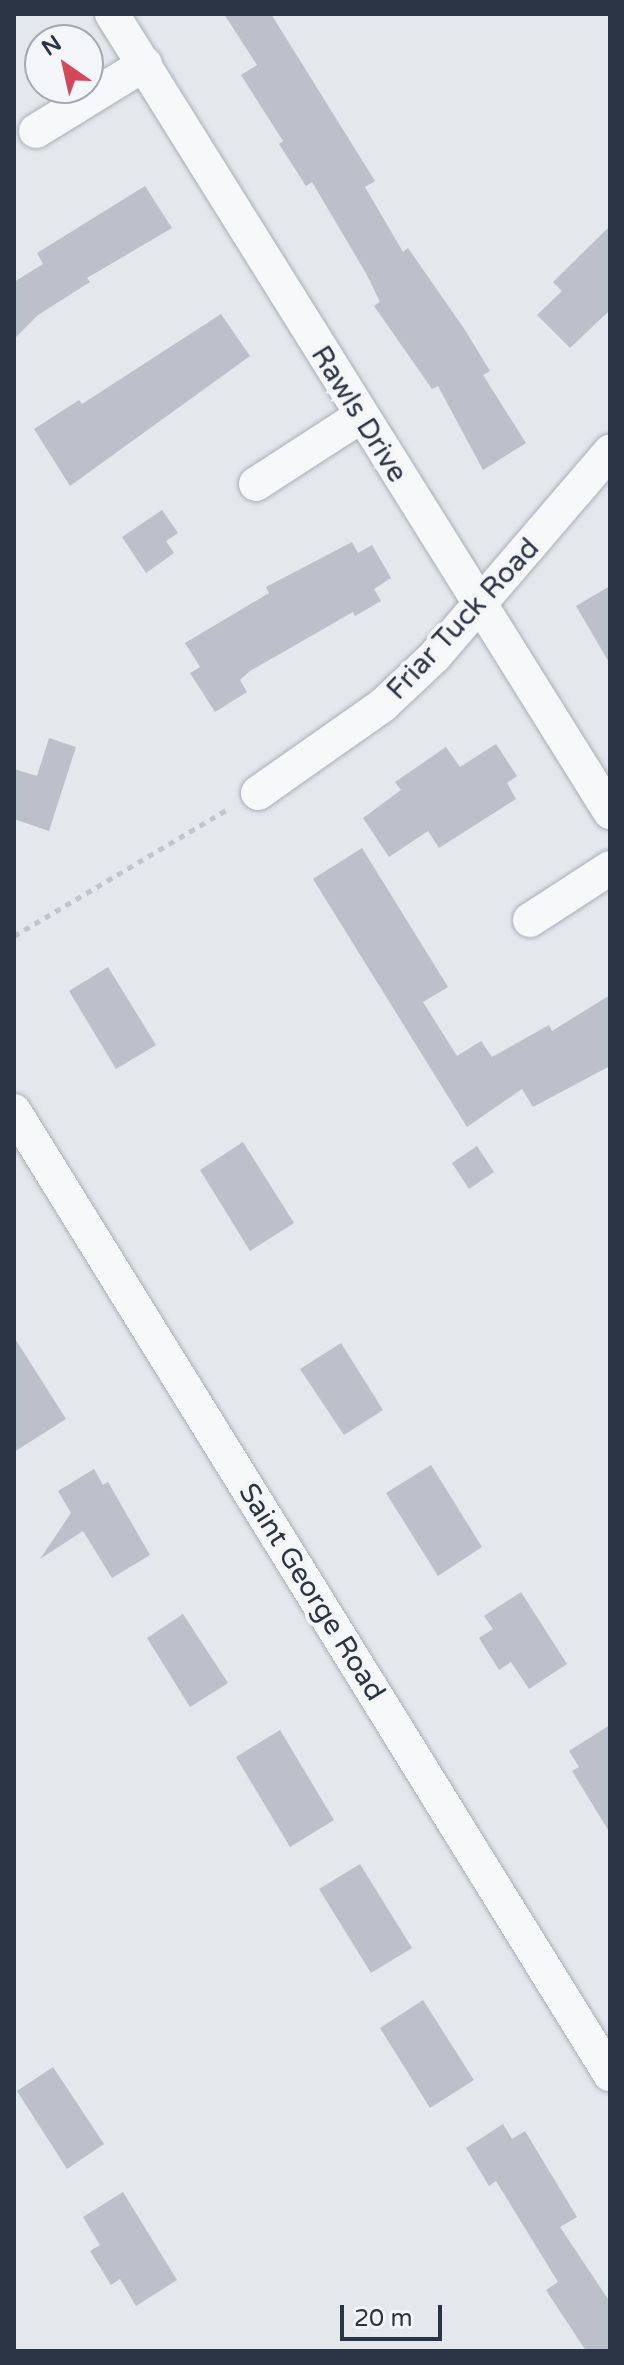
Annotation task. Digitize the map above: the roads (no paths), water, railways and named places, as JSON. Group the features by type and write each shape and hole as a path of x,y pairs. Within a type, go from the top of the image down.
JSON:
{"street":[{"name":"Rawls Drive","path":"112,14 610,812"},
{"path":"36,131 145,64"},
{"path":"256,484 361,416"},
{"name":"Friar Tuck Road","path":"258,793 383,705 480,608 610,452"},
{"path":"530,920 610,868"},
{"name":"Saint George Road","path":"14,1111 610,2074"}]}
